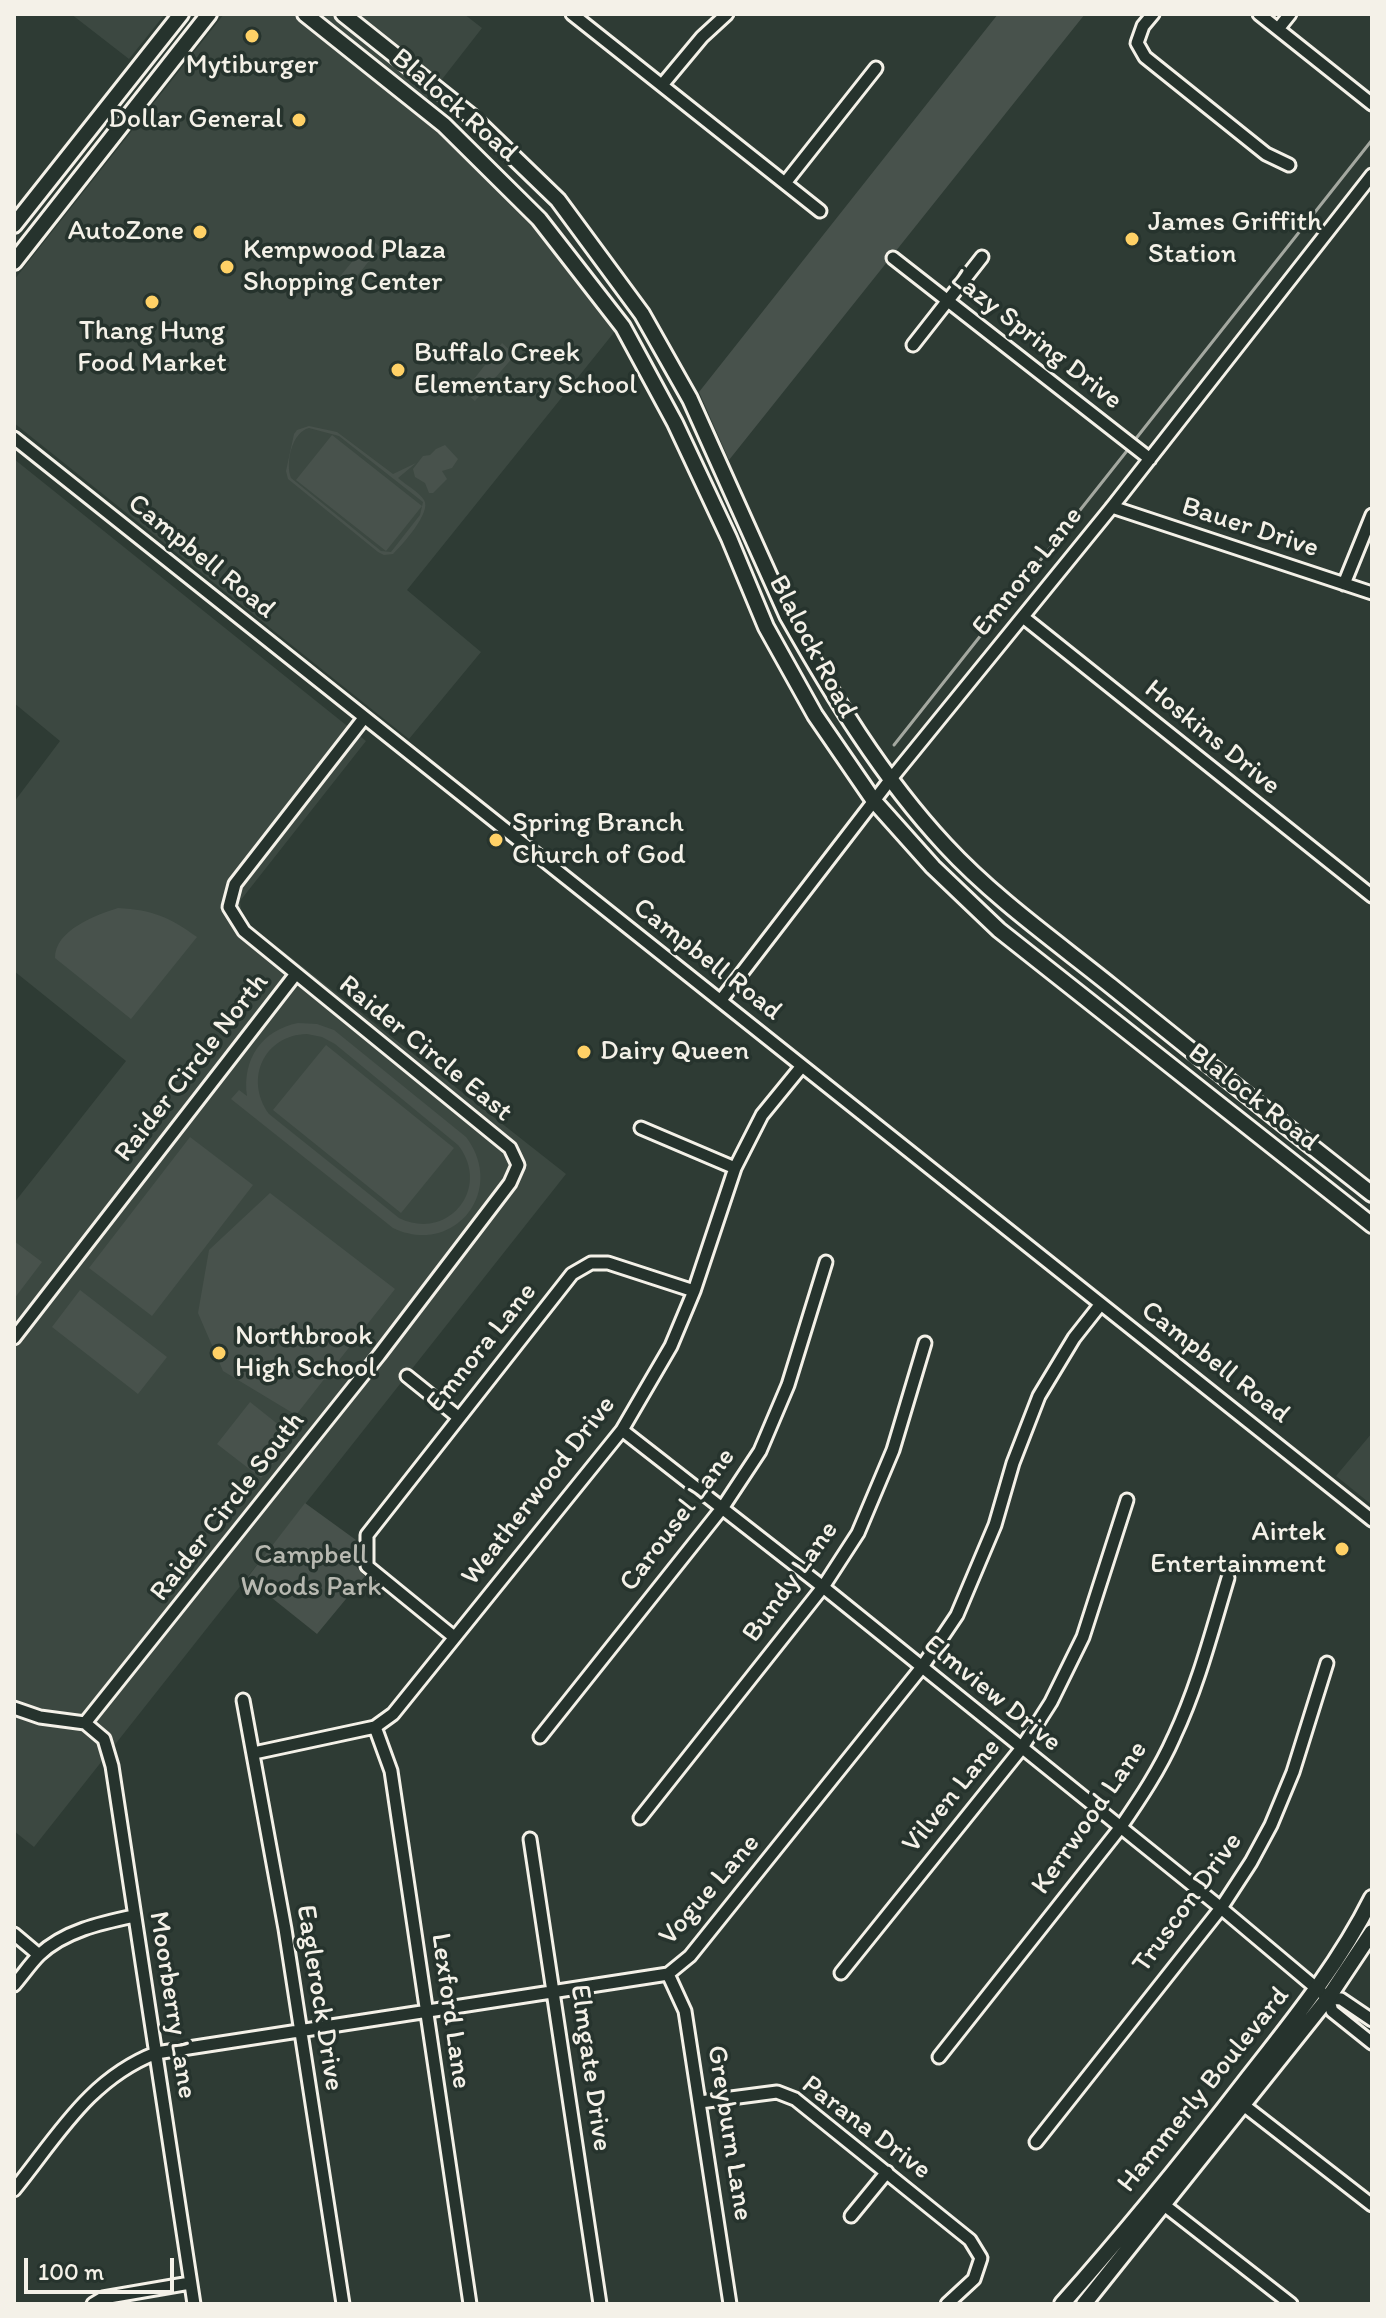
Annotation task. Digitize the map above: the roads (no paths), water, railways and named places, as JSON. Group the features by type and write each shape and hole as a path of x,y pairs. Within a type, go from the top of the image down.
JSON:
{"main road":[{"path":"14,225 181,14"},
{"path":"15,260 209,14"},
{"name":"Blalock Road","path":"305,14 444,125 539,219 623,327 675,423 729,538 766,627 815,715 874,801 937,871 999,930 1372,1225"},
{"name":"Blalock Road","path":"343,14 471,116 558,200 642,314 690,399 787,615 835,699 890,780 946,846 1015,909 1372,1194"},
{"path":"141,65 157,80"},
{"path":"410,98 423,78"},
{"path":"444,125 451,119 471,116"},
{"path":"1059,977 1077,959"},
{"path":"1192,1083 1209,1064"},
{"path":"1334,1195 1350,1177"},
{"name":"Hammerly Boulevard","path":"1323,1993 1372,1898"},
{"name":"Hammerly Boulevard","path":"1084,2304 1105,2280 1159,2201 1372,1932"},
{"name":"Hammerly Boulevard","path":"1062,2304 1159,2201"},
{"path":"1092,2270 1105,2280"}],"street":[{"path":"572,14 820,211"},
{"path":"662,85 702,37 727,14"},
{"path":"1153,14 1143,26 1137,43 1145,57 1266,154 1289,165"},
{"path":"1259,14 1372,104"},
{"path":"1278,29 1290,14"},
{"path":"785,183 876,68"},
{"name":"Emnora Lane","path":"721,1000 890,780 1112,507 1146,456 1372,175"},
{"path":"913,345 982,257"},
{"name":"Lazy Spring Drive","path":"893,258 1146,456"},
{"name":"Campbell Road","path":"14,438 1372,1520"},
{"name":"Bauer Drive","path":"1112,507 1372,593"},
{"path":"1344,584 1372,515"},
{"name":"Hoskins Drive","path":"1023,617 1372,896"},
{"name":"Raider Circle North","path":"14,1338 295,975 244,931 229,907 235,884 364,718"},
{"name":"Raider Circle East","path":"295,975 510,1148 518,1165"},
{"name":"Weatherwood Drive","path":"375,1727 402,1703 622,1430 671,1346 694,1291 735,1168 762,1115 802,1066"},
{"path":"641,1128 735,1168"},
{"name":"Raider Circle South","path":"85,1723 379,1355 510,1183 518,1165"},
{"name":"Carousel Lane","path":"540,1737 723,1507 760,1451 788,1385 826,1262"},
{"name":"Emnora Lane","path":"454,1637 367,1566 367,1535 572,1274 591,1263 608,1263 694,1291"},
{"name":"Vogue Lane","path":"14,2190 94,2090 126,2066 156,2053 668,1974 707,1938 922,1667 957,1615 980,1563 1016,1452 1039,1396 1074,1338 1100,1305"},
{"name":"Bundy Lane","path":"640,1818 823,1587 858,1533 893,1450 925,1343"},
{"path":"407,1376 458,1417"},
{"name":"Elmview Drive","path":"622,1430 823,1587 1323,1993 1341,1999 1372,2020"},
{"name":"Vilven Lane","path":"841,1973 1021,1749 1051,1702 1083,1637 1127,1500"},
{"name":"Kerrwood Lane","path":"939,2057 1142,1796 1174,1738 1198,1675 1228,1578"},
{"name":"Truscon Drive","path":"1036,2142 1221,1908 1251,1862 1282,1799 1327,1663"},
{"name":"Eaglerock Drive","path":"243,1700 301,2031 343,2304"},
{"path":"14,1708 40,1717 85,1723"},
{"name":"Moorberry Lane","path":"85,1723 108,1746 194,2304"},
{"path":"254,1753 375,1727"},
{"name":"Lexford Lane","path":"375,1727 391,1771 470,2304"},
{"name":"Elmgate Drive","path":"530,1839 600,2304"},
{"path":"14,1985 39,1955 79,1931 134,1916"},
{"path":"14,1934 39,1955"},
{"name":"Greyburn Lane","path":"668,1974 685,2011 730,2304"},
{"name":"Elmview Drive","path":"1323,1993 1332,2011 1372,2043"},
{"name":"Parana Drive","path":"700,2102 777,2092 795,2099 887,2172 970,2240 981,2258 974,2279 947,2304"},
{"path":"1239,2101 1372,2205"},
{"path":"851,2216 887,2172"},
{"path":"1159,2201 1291,2304"},
{"path":"93,2304 103,2298 190,2283"}],"waterway":[{"path":"1134,441 1372,140"},
{"path":"894,745 1130,447"}],"place":[{"name":"Mytiburger","path":"252,36"},
{"name":"Dollar General","path":"299,120"},
{"name":"AutoZone","path":"200,232"},
{"name":"James Griffith Station","path":"1132,239"},
{"name":"Kempwood Plaza Shopping Center","path":"227,267"},
{"name":"Thang Hung Food Market","path":"152,302"},
{"name":"Buffalo Creek Elementary School","path":"398,370"},
{"name":"Spring Branch Church of God","path":"496,840"},
{"name":"Dairy Queen","path":"584,1052"},
{"name":"Northbrook High School","path":"219,1353"},
{"name":"Airtek Entertainment","path":"1342,1549"}],"park label":[{"name":"Campbell Woods Park","path":"311,1572"}]}
